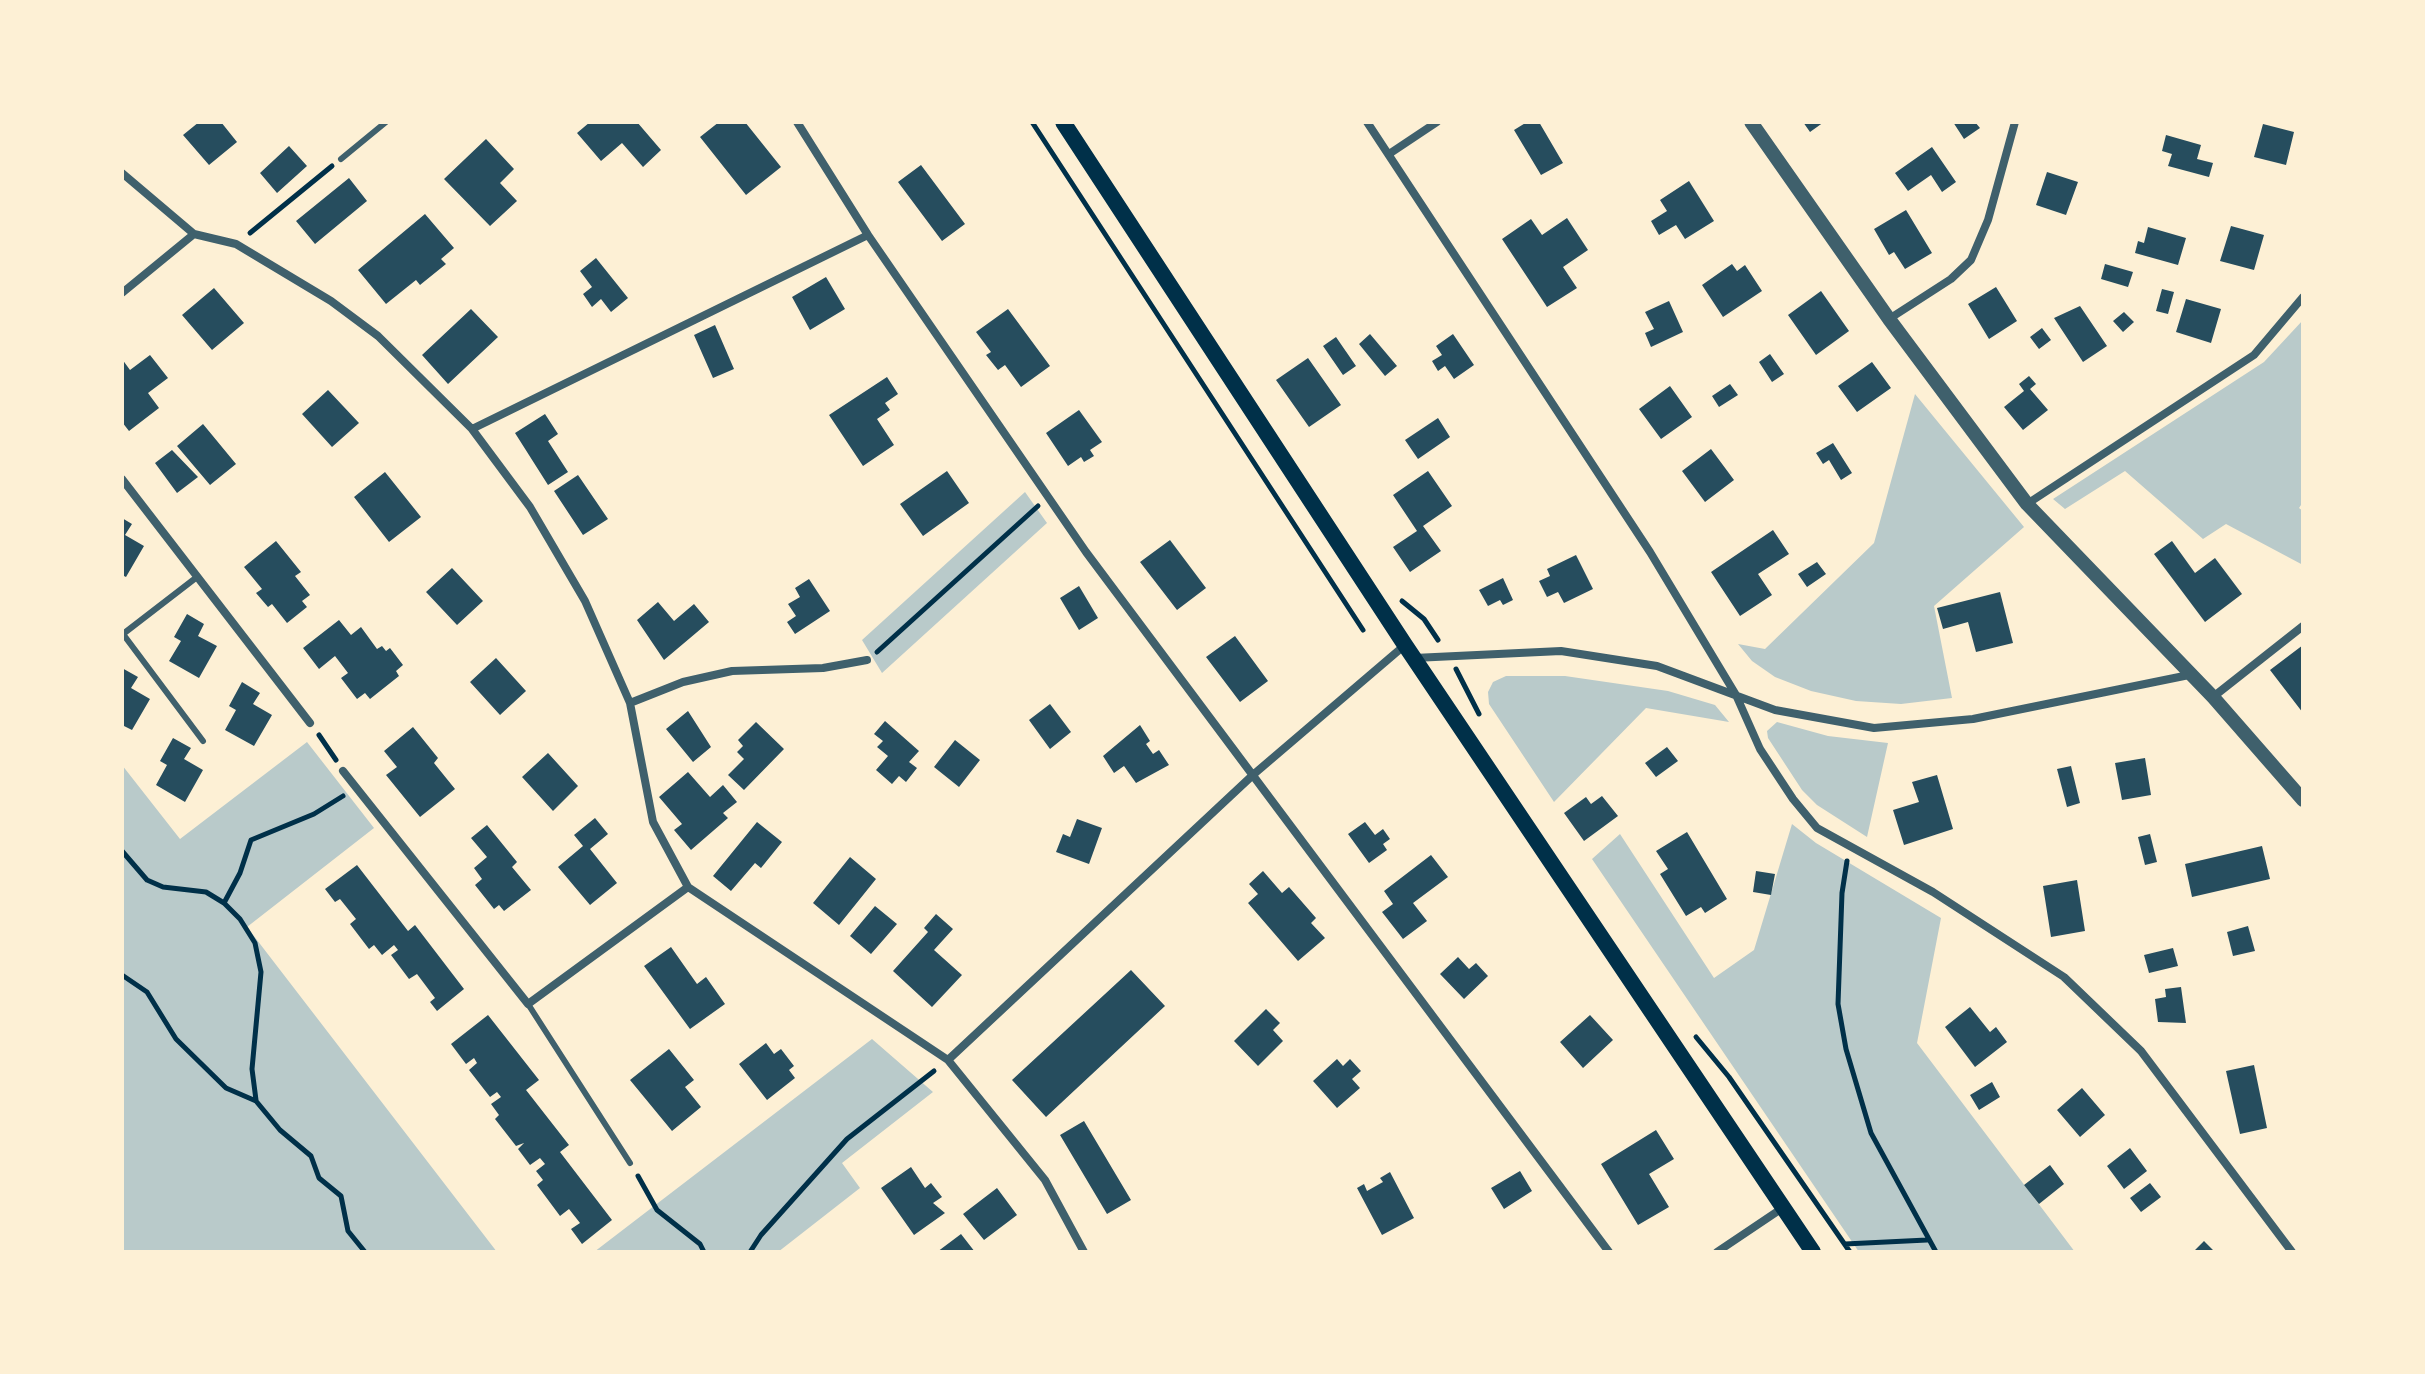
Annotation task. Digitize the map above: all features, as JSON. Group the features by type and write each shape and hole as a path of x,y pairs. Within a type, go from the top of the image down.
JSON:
{"main road":[{"path":"1063,122 1409,651 1688,1063 1781,1209 1813,1252"}],"street":[{"path":"797,122 868,235 1048,497 1609,1252"},
{"path":"1367,122 1650,552 1736,695 1760,749 1793,799 1817,828 1850,849 1933,892 2064,977 2141,1051 2292,1252"},
{"path":"1389,154 1437,122"},
{"path":"1751,122 1889,319 2027,504 2213,697 2303,800"},
{"path":"1889,319 1951,279 1971,260 1988,220 2015,122"},
{"path":"122,173 194,234 236,244 331,301 378,336 472,429 530,507 575,584 630,703 653,822 688,887 948,1060 1045,1180 1084,1252"},
{"path":"122,293 194,234"},
{"path":"472,429 868,235"},
{"path":"2027,504 2254,355 2303,297"},
{"path":"122,479 310,723"},
{"path":"2213,697 2303,626"},
{"path":"948,1060 1254,774 1409,651 1448,654 1561,651 1657,666 1775,710 1874,728 1973,719 2189,675"},
{"path":"630,703 683,682 732,671 823,668 867,660"},
{"path":"343,771 528,1004 688,887"},
{"path":"1717,1252 1781,1209"}],"lane":[{"path":"341,159 386,122"},
{"path":"197,577 123,633 203,741"},
{"path":"528,1004 630,1163"}],"path":[{"path":"1032,122 1363,630"},
{"path":"236,244 341,159"},
{"path":"867,660 1048,497"},
{"path":"1394,589 1424,619 1448,654 1484,725"},
{"path":"310,723 343,771"},
{"path":"224,903 240,873 251,840 314,814 356,787"},
{"path":"1850,849 1842,893 1838,1004 1846,1049 1871,1133 1936,1252"},
{"path":"122,851 147,880 163,887 206,892 224,903 240,919 255,943 261,972 252,1069 256,1101"},
{"path":"122,975 147,992 176,1039 226,1088 256,1101 280,1130 311,1156 319,1178 341,1196 348,1231 365,1252"},
{"path":"1694,1034 1737,1089 1850,1252"},
{"path":"750,1252 761,1235 847,1139 948,1060"},
{"path":"630,1163 657,1210 700,1244 704,1252"},
{"path":"1844,1244 1928,1240"}],"shaded area":[{"path":"2303,320 2303,502 2299,508 2303,511 2303,565 2226,524 2203,539 2125,471 2065,509 2053,499 2264,362"},
{"path":"1915,394 2024,527 1934,606 1952,698 1901,704 1856,701 1811,691 1775,677 1752,661 1738,644 1765,649 1874,543"},
{"path":"1025,492 1047,523 882,673 862,640"},
{"path":"1506,676 1565,676 1668,691 1715,705 1729,722 1646,708 1554,802 1489,704 1488,692 1493,682"},
{"path":"1777,722 1828,736 1888,743 1867,837 1817,805 1802,790 1768,738 1767,731"},
{"path":"307,742 374,828 247,927 497,1252 122,1252 122,765 180,839"},
{"path":"1792,824 1816,843 1941,918 1917,1043 2075,1252 1859,1252 1592,859 1620,834 1714,978 1754,950"},
{"path":"872,1039 933,1092 842,1163 860,1188 778,1252 594,1252"}],"building":[{"path":"199,122 221,122 237,142 209,165 183,135"},
{"path":"590,122 637,122 661,150 643,167 622,143 601,161 577,133"},
{"path":"719,122 745,122 781,167 746,195 700,137"},
{"path":"1527,122 1539,122 1563,163 1541,175 1514,130"},
{"path":"1803,122 1824,122 1810,132"},
{"path":"1953,122 1975,122 1980,128 1964,139"},
{"path":"2263,124 2294,132 2286,165 2254,157"},
{"path":"2166,135 2201,145 2197,159 2213,163 2209,177 2168,166 2172,154 2162,151"},
{"path":"486,139 514,169 500,183 517,201 490,226 444,179"},
{"path":"289,146 307,166 277,193 260,173"},
{"path":"1932,147 1956,182 1942,192 1931,175 1908,191 1895,173"},
{"path":"921,165 965,224 942,241 898,182"},
{"path":"2047,172 2078,182 2066,215 2036,205"},
{"path":"349,178 367,201 315,244 296,221"},
{"path":"1689,181 1714,221 1685,239 1676,225 1659,235 1651,221 1667,211 1660,200"},
{"path":"1906,210 1932,253 1905,269 1894,252 1889,255 1874,229"},
{"path":"425,214 454,248 441,259 446,264 420,285 416,280 386,304 358,270"},
{"path":"1567,218 1588,250 1563,267 1577,288 1547,307 1502,239 1531,219 1542,235"},
{"path":"2231,226 2264,235 2254,270 2220,261"},
{"path":"2148,227 2186,238 2178,265 2135,253 2138,241 2144,243"},
{"path":"596,258 628,298 611,312 601,299 592,307 583,294 592,287 580,271"},
{"path":"1732,264 1737,271 1745,265 1762,291 1723,317 1702,285"},
{"path":"2105,264 2133,272 2128,287 2101,279"},
{"path":"826,277 845,309 810,330 792,297"},
{"path":"1996,287 2017,321 1989,339 1968,304"},
{"path":"214,288 244,323 212,350 182,315"},
{"path":"2162,289 2174,292 2168,314 2156,311"},
{"path":"1821,291 1849,331 1816,355 1788,315"},
{"path":"2186,299 2221,309 2211,343 2176,332"},
{"path":"1669,301 1683,332 1651,347 1645,333 1654,329 1645,312"},
{"path":"2080,306 2107,346 2083,362 2054,318"},
{"path":"471,309 498,337 448,384 422,355"},
{"path":"1008,309 1050,366 1021,387 1005,365 998,370 986,355 991,352 976,332"},
{"path":"2124,312 2134,322 2123,332 2113,321"},
{"path":"715,325 734,369 713,378 694,335"},
{"path":"2042,328 2051,340 2039,349 2030,337"},
{"path":"1370,334 1397,366 1385,376 1359,344"},
{"path":"1453,334 1474,365 1454,379 1445,366 1438,371 1432,361 1442,355 1436,346"},
{"path":"1336,337 1356,366 1343,375 1323,346"},
{"path":"1770,354 1784,374 1772,382 1759,362"},
{"path":"150,355 168,378 148,393 159,408 129,431 122,422 122,359 130,370"},
{"path":"1308,358 1341,405 1309,427 1276,380"},
{"path":"1872,362 1891,388 1857,412 1838,386"},
{"path":"2029,376 2036,384 2030,389 2048,410 2023,430 2004,407 2024,391 2019,384"},
{"path":"887,377 898,394 885,403 890,410 877,419 894,445 863,466 829,415"},
{"path":"1730,384 1738,395 1719,407 1712,396"},
{"path":"1670,386 1692,417 1661,439 1639,409"},
{"path":"328,390 359,423 332,447 302,414"},
{"path":"1079,410 1102,442 1090,450 1094,456 1084,462 1081,457 1068,466 1046,433"},
{"path":"545,414 558,434 548,441 568,472 548,485 515,433"},
{"path":"1438,418 1450,437 1418,459 1405,440"},
{"path":"203,424 236,464 210,485 177,446"},
{"path":"1833,443 1852,473 1841,480 1829,460 1823,464 1816,453"},
{"path":"1711,449 1734,480 1705,502 1682,471"},
{"path":"172,450 198,477 177,493 155,463"},
{"path":"947,471 969,503 923,536 900,504"},
{"path":"1428,471 1452,506 1423,526 1441,551 1410,572 1393,547 1417,531 1393,495"},
{"path":"385,472 421,517 389,542 354,497"},
{"path":"578,475 608,519 583,535 554,491"},
{"path":"122,518 132,524 125,535 144,546 126,577 122,575"},
{"path":"1773,530 1789,554 1758,574 1772,595 1740,616 1711,572"},
{"path":"1170,540 1206,588 1177,610 1140,562"},
{"path":"276,541 301,572 295,576 310,595 302,601 307,607 287,623 272,604 268,607 256,593 262,589 244,567"},
{"path":"2172,541 2195,573 2215,558 2242,594 2205,622 2154,554"},
{"path":"1576,555 1593,589 1564,603 1558,592 1547,597 1539,581 1550,576 1547,569"},
{"path":"1817,562 1826,574 1807,587 1798,574"},
{"path":"452,568 483,601 457,625 426,592"},
{"path":"1503,578 1513,600 1503,605 1500,600 1488,606 1479,590"},
{"path":"809,579 830,611 795,634 787,622 796,616 788,604 800,597 795,588"},
{"path":"1079,586 1098,618 1079,630 1060,598"},
{"path":"2000,592 2013,643 1976,652 1968,622 1943,629 1937,608"},
{"path":"658,602 674,621 694,604 709,622 664,660 637,620"},
{"path":"187,614 204,624 198,636 217,646 199,678 169,661 181,641 174,637"},
{"path":"339,620 351,635 361,627 377,649 382,646 386,651 390,648 403,665 396,671 399,676 370,699 365,693 357,699 341,678 348,673 335,656 319,669 303,648"},
{"path":"1235,636 1268,681 1240,702 1206,657"},
{"path":"2303,645 2303,713 2270,670"},
{"path":"496,658 526,691 500,715 470,682"},
{"path":"122,668 138,677 131,688 150,699 132,730 122,725"},
{"path":"242,682 260,693 253,704 272,715 254,746 225,730 236,710 229,706"},
{"path":"1050,704 1071,732 1050,749 1029,720"},
{"path":"688,711 711,747 693,762 666,729"},
{"path":"885,721 919,751 909,762 917,768 906,782 899,776 892,784 876,770 888,756 877,747 883,741 874,734"},
{"path":"756,722 784,749 744,790 728,775 744,759 737,752 743,746 738,740"},
{"path":"1140,725 1150,741 1146,744 1153,754 1159,750 1169,765 1136,783 1124,766 1114,773 1103,756"},
{"path":"413,727 438,758 434,763 455,789 420,817 386,775 397,767 384,751"},
{"path":"173,738 191,748 184,759 203,770 185,802 156,785 167,765 160,761"},
{"path":"955,740 980,760 959,787 934,767"},
{"path":"1667,747 1678,761 1656,777 1645,763"},
{"path":"548,753 578,786 553,811 522,777"},
{"path":"2145,758 2151,795 2122,800 2115,763"},
{"path":"2071,766 2080,803 2067,807 2057,769"},
{"path":"688,772 710,797 723,785 737,802 723,813 728,818 691,850 674,830 682,824 659,797"},
{"path":"1937,775 1953,829 1904,845 1893,810 1919,802 1912,782"},
{"path":"1602,796 1618,816 1584,841 1564,813 1586,797 1591,804"},
{"path":"595,818 608,834 590,849 617,883 590,905 558,867 583,846 574,835"},
{"path":"1077,819 1102,828 1089,864 1056,852 1063,834 1070,837"},
{"path":"757,822 782,842 761,868 755,863 731,891 713,876"},
{"path":"1365,822 1375,835 1383,829 1390,839 1383,844 1387,850 1369,863 1348,834"},
{"path":"487,825 517,862 512,867 531,890 504,911 499,905 494,909 475,885 482,879 474,868 487,857 471,838"},
{"path":"1687,832 1727,899 1705,913 1701,907 1686,916 1660,874 1668,869 1656,851"},
{"path":"2150,834 2157,862 2145,865 2138,837"},
{"path":"2262,846 2270,879 2192,897 2185,864"},
{"path":"1431,855 1448,877 1413,903 1427,921 1403,939 1382,912 1393,904 1384,891"},
{"path":"850,857 876,879 839,925 813,903"},
{"path":"357,865 408,931 415,925 464,989 437,1011 430,1002 435,998 417,974 409,979 391,955 398,950 394,945 382,955 374,945 369,949 350,924 356,919 340,899 335,902 325,889"},
{"path":"1263,871 1282,893 1289,887 1316,918 1311,923 1325,938 1298,961 1248,903 1258,894 1249,884"},
{"path":"1756,871 1775,874 1771,895 1753,892"},
{"path":"2077,880 2085,931 2051,937 2043,886"},
{"path":"875,906 897,924 871,954 850,936"},
{"path":"936,914 953,929 934,950 962,975 932,1007 893,971 928,932 924,928"},
{"path":"2248,926 2255,951 2233,956 2227,932"},
{"path":"671,947 697,984 706,977 725,1004 690,1029 644,966"},
{"path":"2173,948 2178,966 2149,973 2144,955"},
{"path":"1458,957 1469,969 1476,963 1488,976 1464,999 1440,974"},
{"path":"1131,970 1165,1006 1046,1117 1012,1080"},
{"path":"2181,987 2186,1023 2158,1022 2155,999 2166,997 2165,989"},
{"path":"1970,1007 1990,1032 1996,1027 2007,1042 1975,1067 1945,1027"},
{"path":"1266,1009 1280,1023 1273,1030 1283,1041 1258,1066 1234,1041"},
{"path":"488,1015 539,1080 526,1090 569,1145 560,1152 612,1220 582,1244 571,1229 580,1223 569,1209 560,1216 537,1185 543,1180 536,1171 545,1164 540,1158 530,1165 518,1149 524,1143 516,1146 495,1119 499,1115 491,1104 501,1097 497,1092 490,1097 469,1070 477,1063 474,1058 466,1064 451,1044"},
{"path":"1590,1015 1613,1040 1583,1068 1560,1042"},
{"path":"766,1043 774,1054 781,1049 794,1066 789,1070 795,1078 767,1100 739,1064"},
{"path":"669,1049 694,1080 685,1087 701,1107 672,1131 630,1080"},
{"path":"1337,1059 1343,1066 1350,1059 1361,1071 1352,1079 1360,1088 1337,1108 1313,1081"},
{"path":"2254,1065 2267,1128 2240,1134 2226,1071"},
{"path":"1992,1082 2000,1097 1979,1110 1970,1095"},
{"path":"2082,1088 2105,1115 2080,1137 2057,1110"},
{"path":"1084,1121 1131,1200 1107,1214 1060,1135"},
{"path":"1656,1130 1674,1159 1649,1174 1669,1207 1638,1225 1601,1164"},
{"path":"2130,1148 2147,1171 2124,1189 2107,1166"},
{"path":"2050,1165 2064,1184 2039,1204 2024,1185"},
{"path":"911,1167 925,1188 931,1183 942,1197 933,1203 945,1213 914,1235 881,1188"},
{"path":"1520,1171 1532,1191 1504,1209 1491,1188"},
{"path":"1390,1172 1414,1218 1382,1235 1357,1188 1364,1184 1367,1191 1383,1182 1380,1178"},
{"path":"2150,1183 2161,1197 2141,1212 2130,1198"},
{"path":"997,1188 1017,1215 984,1240 963,1214"},
{"path":"961,1234 975,1252 937,1252"},
{"path":"2204,1241 2215,1252 2193,1252"}]}
